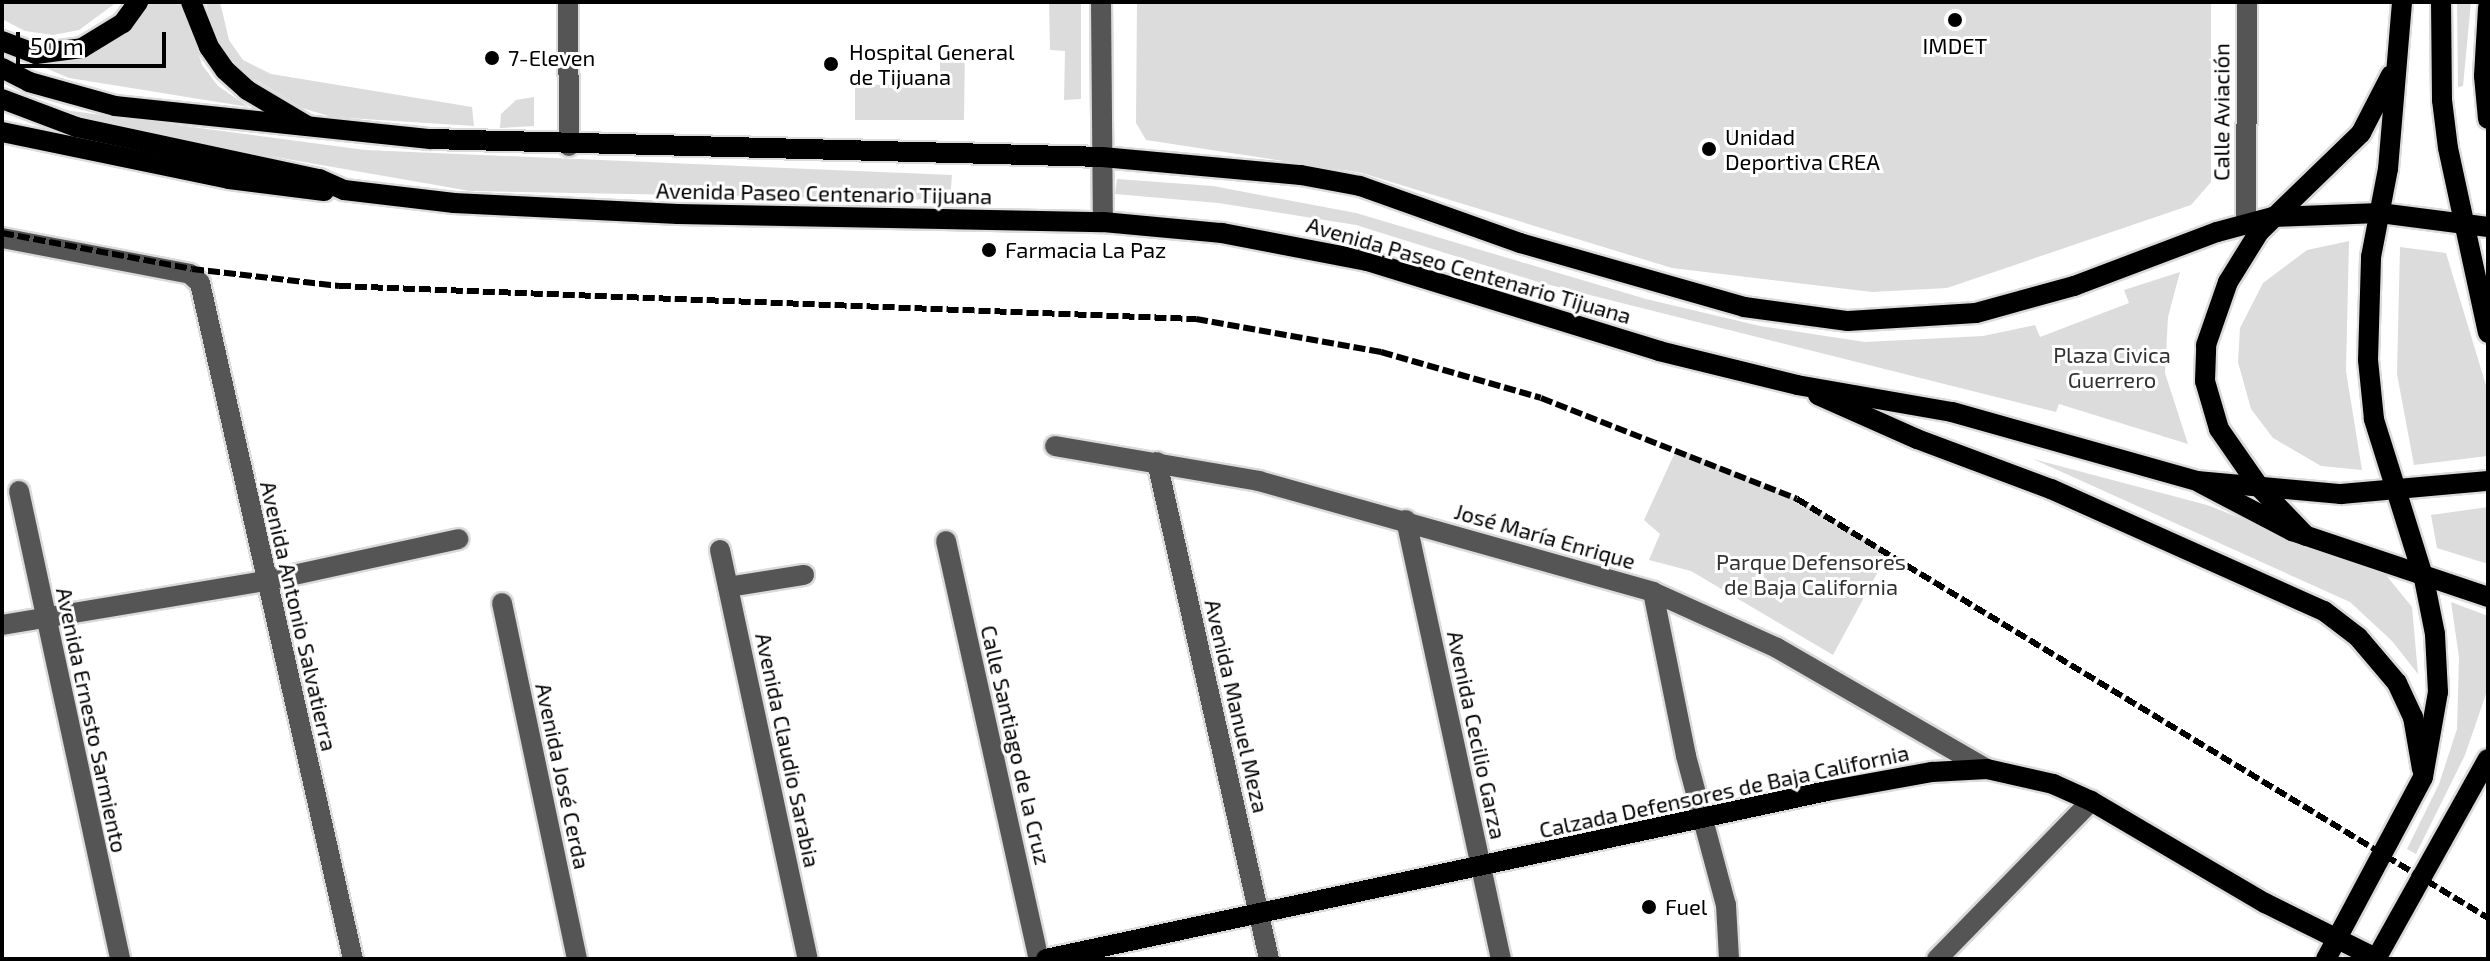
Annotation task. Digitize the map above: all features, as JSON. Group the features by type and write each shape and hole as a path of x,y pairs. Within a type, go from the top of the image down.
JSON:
{"main road":[{"path":"2,41 36,54 82,48 123,23 138,2"},
{"path":"191,2 209,47 225,70 247,90 313,129"},
{"path":"2326,959 2423,777 2438,692 2435,634 2424,579 2374,419 2368,360 2371,257 2380,213 2401,48 2402,2"},
{"path":"2441,2 2442,100 2488,333"},
{"path":"2488,8 2484,88 2488,119"},
{"path":"2306,536 2260,488 2219,429 2204,363 2228,282 2273,217 2361,133 2401,48"},
{"name":"Avenida Paseo Centenario Tijuana","path":"2,68 29,82 115,106 313,129 569,146 1102,157 1244,167 1360,186 1520,243 1744,307 1848,321 1976,313 2025,301 2246,223 2273,217 2380,213 2465,221 2488,227"},
{"name":"Avenida Paseo Centenario Tijuana","path":"2,99 76,127 319,179 344,190 568,209 1103,222 1303,245 1659,351 1797,385 1952,412 2197,481 2260,488 2398,492 2488,481"},
{"path":"2,132 229,179 310,192 344,190"},
{"path":"1797,385 1917,439 2075,500 2324,611 2358,637 2397,683 2413,717 2423,777"},
{"path":"2197,481 2306,536 2424,579 2488,597"},
{"path":"2377,959 2485,768"},
{"name":"Calzada Defensores de Baja California","path":"1046,959 1705,817 1932,772 1987,769 2053,784 2091,801 2265,903 2377,959"}],"street":[{"path":"568,2 569,146"},
{"path":"1101,2 1103,222"},
{"name":"Calle Aviación","path":"2246,223 2247,2"},
{"name":"Avenida Antonio Salvatierra","path":"2,238 190,274 200,283 353,959"},
{"name":"José María Enrique","path":"1055,446 1259,481 1653,592 1777,648 1987,769"},
{"name":"Avenida Manuel Meza","path":"1157,462 1269,959"},
{"name":"Avenida Ernesto Sarmiento","path":"19,491 120,959"},
{"name":"Avenida Cecilio Garza","path":"1406,520 1501,959"},
{"path":"2,625 266,581 458,539"},
{"name":"Calle Santiago de la Cruz","path":"946,541 1039,959"},
{"name":"Avenida Claudio Sarabia","path":"720,550 808,959"},
{"path":"728,587 804,575"},
{"path":"1653,592 1686,756 1705,817 1726,905 1729,959"},
{"name":"Avenida José Cerda","path":"502,603 577,959"},
{"path":"1937,959 2091,801"}],"green space":[{"path":"2,2 117,2 79,30 53,35 25,31 2,19"},
{"path":"147,2 183,2 202,65 218,86 249,107 69,78 8,52 72,58 109,44"},
{"path":"206,2 220,2 229,40 243,60 271,74 472,107 474,126 332,117 302,108 229,64 212,31"},
{"path":"1049,2 1081,2 1081,99 1064,100 1065,51 1050,50"},
{"name":"Unidad Deportiva CREA","path":"1137,2 2211,2 2211,182 2191,205 1947,288 1872,292 1672,268 1362,173 1146,140 1136,123"},
{"path":"2457,2 2471,2 2463,86 2458,87"},
{"path":"965,48 964,120 855,120 855,85 940,84 940,49"},
{"path":"534,97 534,126 500,128 501,114 516,100"},
{"path":"49,108 365,150 952,175 950,200 470,191 126,131"},
{"name":"Plaza Civica Guerrero","path":"1117,179 1213,186 1356,213 1646,299 1760,326 1865,342 1983,336 2035,325 2040,337 2129,303 2124,290 2180,272 2168,317 2165,373 2188,444 2059,404 2056,412 1538,282 1356,225 1218,203 1115,194"},
{"path":"2349,241 2346,371 2362,470 2321,466 2273,438 2251,409 2238,362 2240,328 2263,283 2307,250"},
{"path":"2400,247 2446,253 2488,392 2488,456 2414,465 2397,374"},
{"name":"Parque Defensores de Baja California","path":"1677,448 1797,499 1888,553 1833,655 1691,571 1649,560 1660,534 1644,520"},
{"path":"2033,459 2207,505 2386,575 2412,607 2418,674 2392,641 2350,602"},
{"path":"2488,507 2488,564 2437,548 2431,515"},
{"path":"2451,602 2488,616 2488,688 2465,755 2416,854 2407,849 2439,784 2457,729 2459,657"}],"railway":[{"path":"2,233 192,269 339,286 1196,319 1381,352 1541,398 1797,499 2488,918"}],"place":[{"name":"IMDET","path":"1955,20"},
{"name":"7-Eleven","path":"492,58"},
{"name":"Hospital General de Tijuana","path":"831,64"},
{"name":"Unidad Deportiva CREA","path":"1709,149"},
{"name":"Farmacia La Paz","path":"989,250"},
{"name":"Fuel","path":"1649,907"}]}
